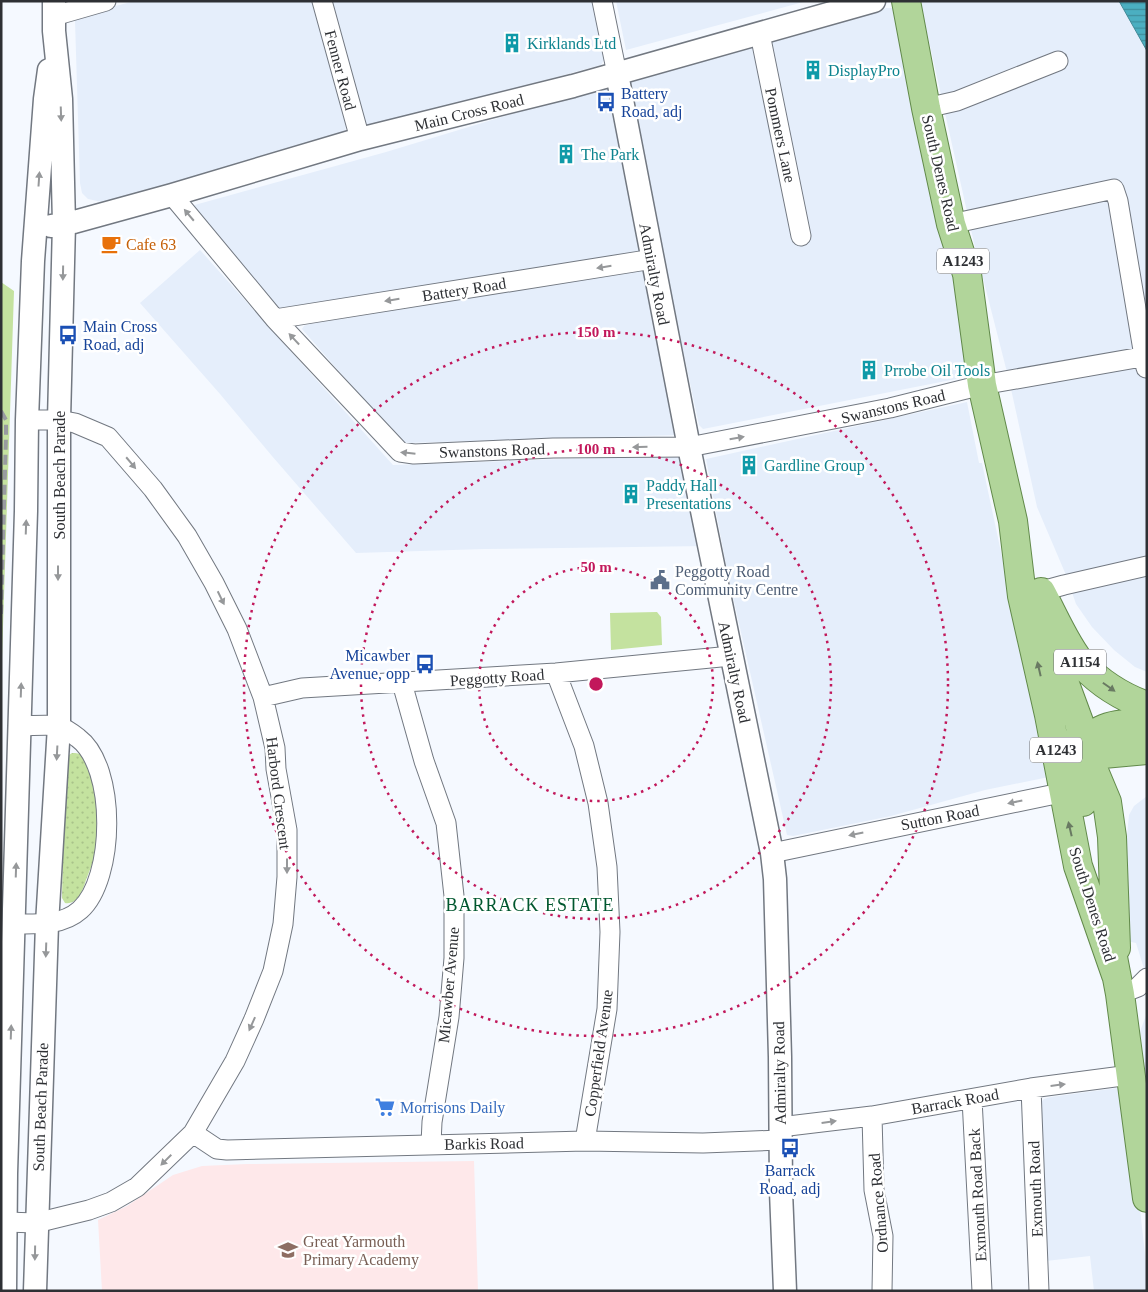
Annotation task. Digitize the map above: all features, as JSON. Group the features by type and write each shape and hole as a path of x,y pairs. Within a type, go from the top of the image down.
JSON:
{"main road":[{"name":"South Denes Road","path":"906,1 926,108 951,224 967,274 982,385 1013,521 1032,594 1079,722 1091,788 1078,866 1118,984"},
{"name":"South Denes Road","path":"1032,594 1050,715 1091,788 1112,837 1118,984 1130,1075"},
{"name":"A1154","path":"1032,594 1082,665 1108,688 1147,706"},
{"name":"South Denes Road","path":"1050,715 1061,734 1070,742 1084,747"},
{"path":"1141,751 1103,754 1084,747 1093,735 1102,729 1122,724 1147,722"},
{"path":"1091,788 1114,761 1141,751"},
{"name":"A1243","path":"1130,1075 1147,1198"}],"street":[{"path":"54,16 106,1"},
{"name":"Fenner Road","path":"322,1 360,139"},
{"name":"Admiralty Road","path":"602,1 689,447 772,853 775,879 785,1291"},
{"name":"Main Cross Road","path":"64,224 172,195 360,139 573,86 874,1"},
{"name":"South Beach Parade","path":"35,1291 47,924 59,726 59,420 64,224 61,98 54,16"},
{"name":"South Beach Parade","path":"5,1291 27,420 35,228 45,98 54,16"},
{"name":"Pommers Lane","path":"760,34 801,236"},
{"path":"926,108 957,101 1058,61"},
{"path":"951,224 1114,189 1118,201 1146,360"},
{"name":"Swanstons Road","path":"172,195 275,319 400,452 414,454 553,448 689,447 890,408 982,385 1146,360"},
{"path":"35,228 64,224"},
{"name":"Battery Road","path":"275,319 652,259"},
{"name":"Harbord Crescent","path":"6,1222 36,1223 89,1210 111,1202 137,1187 193,1133 235,1062 273,971 283,924 287,877 287,830 274,748 263,697 237,630 214,583 187,536 153,490 108,437 75,423 59,420 27,420"},
{"path":"1032,594 1147,566"},
{"name":"Peggotty Road","path":"263,697 302,688 556,673 732,656"},
{"name":"Copperfield Avenue","path":"556,673 584,746 598,803 607,867 610,932 606,1008 585,1141"},
{"name":"Micawber Avenue","path":"402,683 424,761 446,823 454,896 454,958 449,1017 440,1064 430,1144"},
{"path":"14,924 47,924 64,919 80,911 89,899 98,878 107,844 105,797 99,767 90,749 78,737 59,726 20,726"},
{"name":"Sutton Road","path":"772,853 1091,788"},
{"path":"1118,984 1138,987 1147,978"},
{"name":"Barrack Road","path":"780,1134 1031,1088 1130,1075"},
{"name":"Exmouth Road","path":"1031,1088 1040,1291"},
{"name":"Exmouth Road Back","path":"972,1099 982,1291"},
{"name":"Ordnance Road","path":"872,1116 874,1190 883,1236 882,1291"},
{"name":"Barkis Road","path":"193,1133 218,1149 227,1150 585,1141 703,1142 780,1134"}],"shaded area":[{"path":"135,1 313,1 346,127 345,133 340,136 102,202 88,199 82,193 80,183 75,21 80,15"},
{"path":"329,1 594,1 605,58 601,65 373,127 366,127"},
{"path":"616,1 807,1 626,50"},
{"path":"920,1 1119,1 1147,51 1147,672 1135,667 1114,650 1092,627 1076,604 1066,575 1037,507 1009,380 974,243"},
{"path":"886,8 893,8 933,181 970,359 956,379 703,429 699,425 668,280 629,78"},
{"path":"607,85 611,86 647,256 278,309 191,206 386,152"},
{"path":"200,250 393,465 684,455 706,546 356,553 140,303"},
{"path":"647,269 678,435 404,443 398,439 302,329 310,324"},
{"path":"967,402 979,463 982,463 1049,777 985,790 891,816 793,836 787,835 728,575 706,459"},
{"path":"1147,796 1147,978 1136,943 1127,941 1127,835 1129,815 1134,806"},
{"path":"1147,1013 1147,1101 1139,1034"},
{"path":"1124,1088 1127,1093 1147,1272 1147,1291 1094,1291 1090,1256 1046,1261 1041,1102 1051,1097"},
{"name":"Great Yarmouth Primary Academy","path":"474,1161 478,1291 102,1291 98,1220 127,1206 173,1175 202,1166"}],"green space":[{"path":"1,282 14,291 1,688"},
{"path":"657,612 661,617 662,645 611,650 610,613"},
{"path":"72,753 82,755 88,764 97,803 98,834 94,857 81,892 73,902 65,903 62,898 65,761 66,757"}],"water":[{"path":"1119,1 1147,1 1147,51"}],"railway":[{"path":"1,411 6,420 1,614"}],"place":[{"name":"Kirklands Ltd","path":"512,43"},
{"name":"DisplayPro","path":"813,70"},
{"name":"Battery Road, adj","path":"606,102"},
{"name":"The Park","path":"566,154"},
{"name":"Cafe 63","path":"111,244"},
{"name":"Main Cross Road, adj","path":"68,335"},
{"name":"Prrobe Oil Tools","path":"869,370"},
{"name":"Gardline Group","path":"749,465"},
{"name":"Paddy Hall Presentations","path":"631,494"},
{"name":"Peggotty Road Community Centre","path":"660,580"},
{"name":"Micawber Avenue, opp","path":"425,664"},
{"name":"Morrisons Daily","path":"385,1107"},
{"name":"Barrack Road, adj","path":"790,1148"},
{"name":"Great Yarmouth Primary Academy","path":"288,1250"}],"district":[{"name":"BARRACK ESTATE","path":"530,905"}]}
